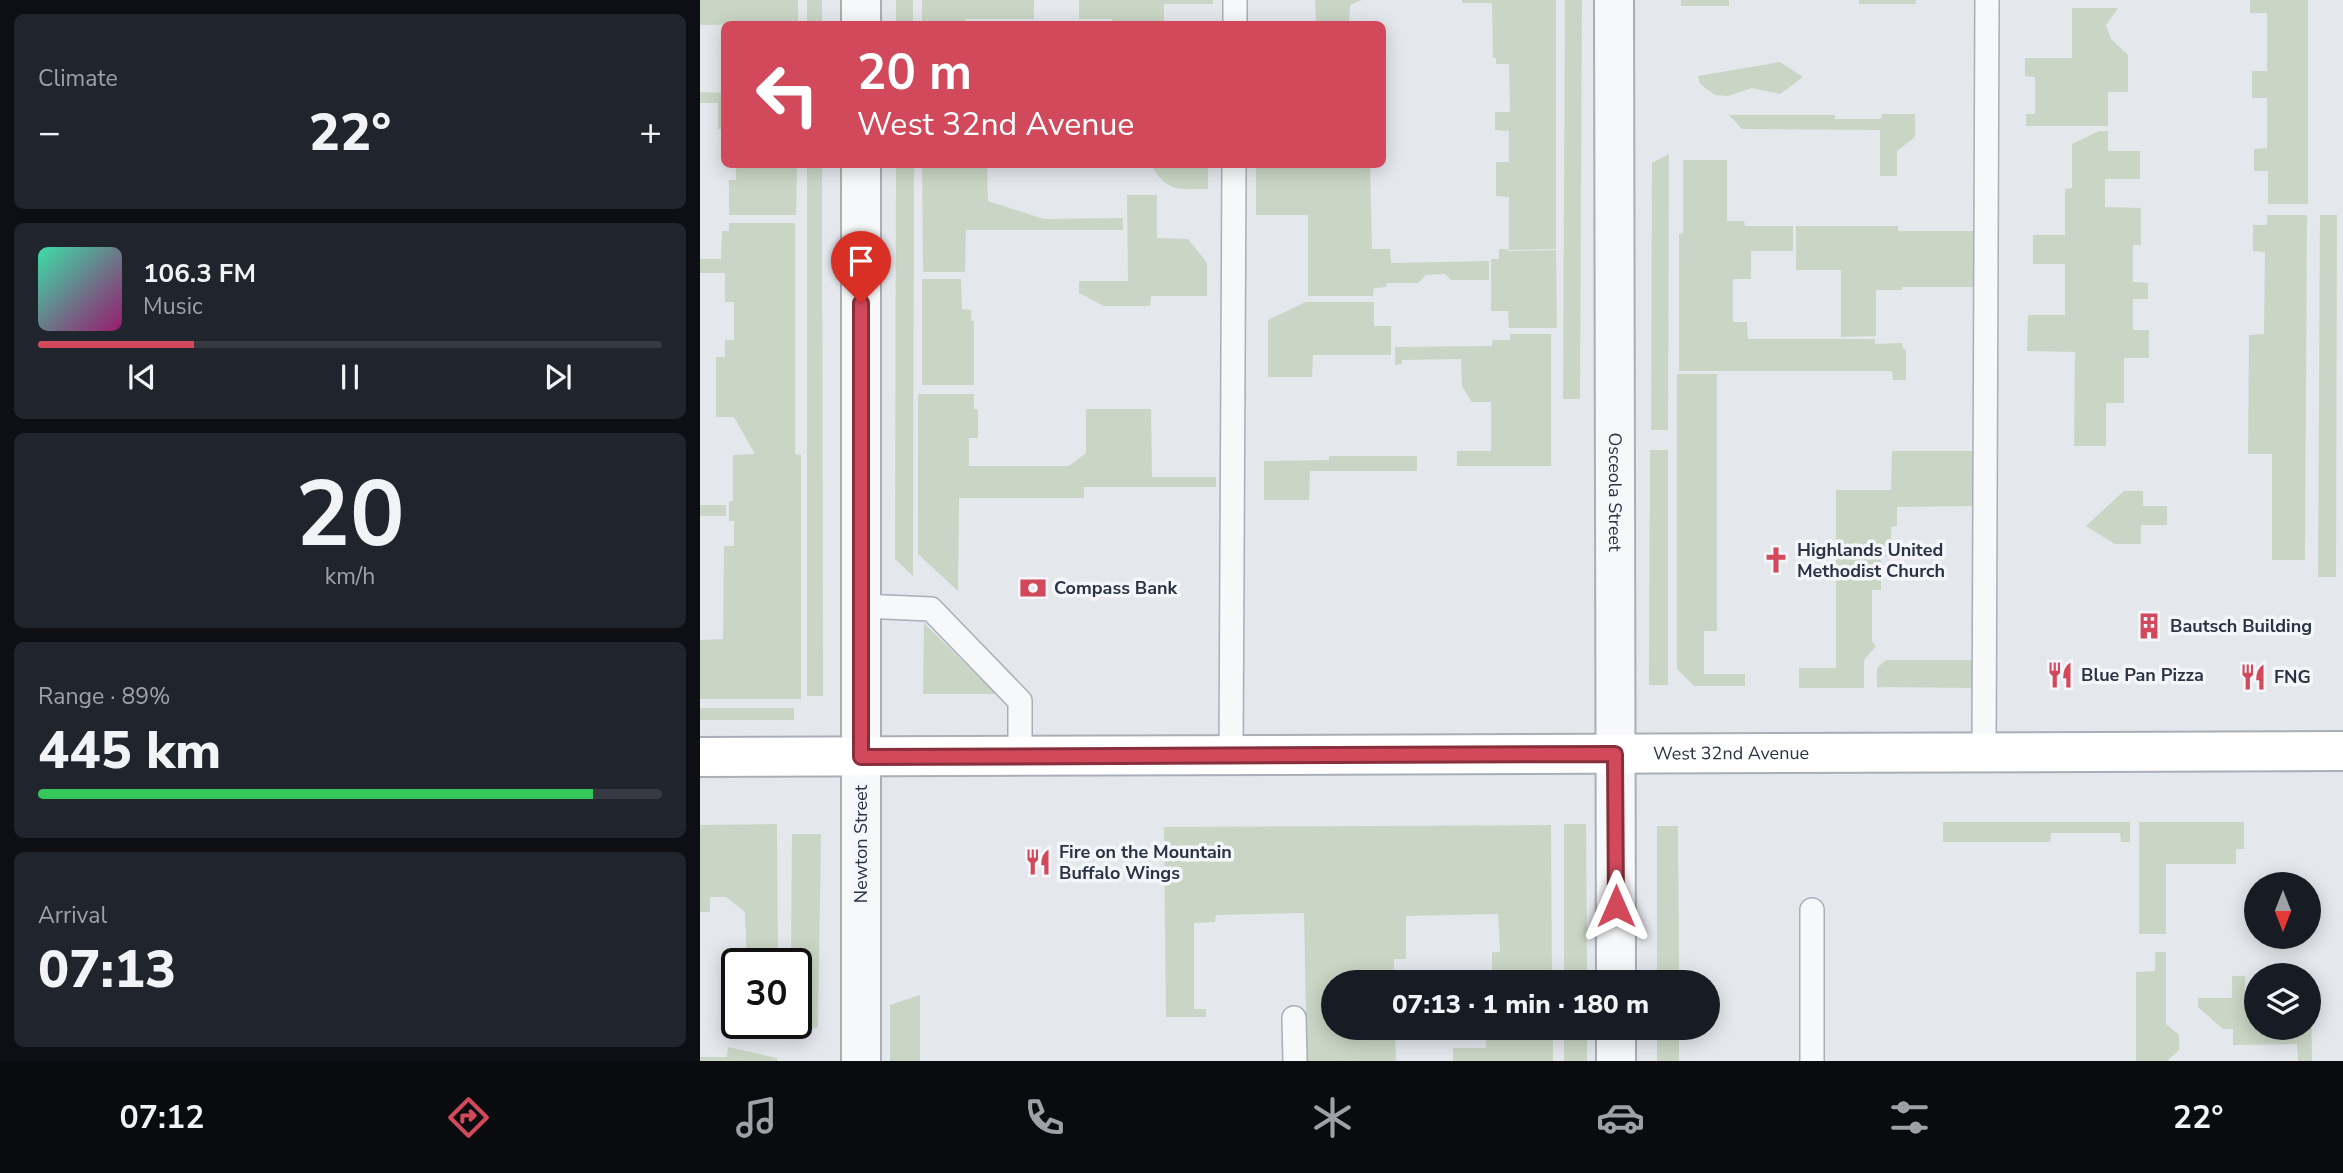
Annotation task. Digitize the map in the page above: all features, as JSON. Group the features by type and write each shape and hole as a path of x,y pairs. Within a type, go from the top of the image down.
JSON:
{"street":[{"path":"861,0 861,21"},
{"name":"Osceola Street","path":"1614,0 1616,970"},
{"name":"Newton Street","path":"861,168 861,1061"},
{"name":"West 32nd Avenue","path":"700,757 2343,751"},
{"path":"1616,1040 1616,1061"}],"lane":[{"path":"1235,0 1235,21"},
{"path":"1983,752 1987,0"},
{"path":"1231,756 1234,168"},
{"path":"861,606 931,609 1020,701 1020,757"},
{"path":"1812,910 1812,1061"},
{"path":"1294,1017 1295,1061"}],"green space":[{"path":"700,0 798,0 798,21 721,21 721,25 700,25"},
{"path":"807,0 822,0 822,21 807,21"},
{"path":"896,0 913,0 913,21 896,21"},
{"path":"922,0 1034,0 1034,19 922,21"},
{"path":"1079,0 1213,0 1213,4 1164,4 1164,21 1079,19"},
{"path":"1315,0 1362,0 1350,5 1349,21 1316,21"},
{"path":"1462,0 1556,0 1556,249 1509,250 1509,197 1496,196 1496,162 1509,162 1509,131 1495,130 1495,112 1510,112 1509,64 1496,64 1496,58 1493,58 1492,3 1462,3"},
{"path":"1565,0 1582,0 1580,399 1563,399"},
{"path":"1681,0 1729,0 1729,6 1681,6"},
{"path":"1859,0 1916,0 1915,4 1859,4"},
{"path":"2250,0 2308,0 2308,204 2268,204 2268,171 2254,171 2254,149 2267,148 2267,98 2252,98 2252,71 2267,71 2267,13 2250,13"},
{"path":"2072,8 2118,8 2106,25 2111,39 2128,55 2128,92 2108,92 2108,126 2026,126 2026,114 2035,114 2035,77 2025,76 2025,58 2072,58"},
{"path":"1780,62 1803,77 1780,94 1752,88 1728,96 1715,95 1700,84 1698,76"},
{"path":"700,92 721,93 721,129 718,129 718,103 700,103"},
{"path":"1882,114 1915,114 1915,137 1897,151 1897,176 1880,176 1880,130 1742,129 1729,115 1835,115 1835,119 1881,119"},
{"path":"2099,131 2108,131 2108,151 2140,151 2140,179 2105,179 2105,207 2141,208 2141,245 2133,245 2133,282 2148,283 2148,299 2133,299 2133,330 2149,330 2149,358 2124,358 2124,403 2106,403 2106,446 2074,446 2075,352 2027,351 2028,315 2065,315 2065,264 2033,264 2033,235 2065,235 2065,189 2072,188 2072,144"},
{"path":"1669,154 1668,430 1651,430 1652,163"},
{"path":"1683,160 1727,160 1727,221 1744,221 1745,226 1793,226 1793,251 1751,251 1751,279 1733,279 1733,322 1747,322 1748,339 1875,339 1875,344 1902,343 1903,349 1906,350 1906,380 1893,380 1892,371 1679,371 1679,234 1683,233"},
{"path":"736,168 797,168 796,215 729,215 729,180 736,180"},
{"path":"807,168 822,168 823,696 807,696"},
{"path":"896,168 914,168 913,576 895,559"},
{"path":"922,168 987,168 988,201 1044,219 1123,218 1123,230 966,230 965,272 923,272"},
{"path":"1153,168 1208,168 1208,189 1174,188"},
{"path":"1256,168 1370,168 1372,249 1390,249 1391,263 1489,261 1489,280 1451,280 1445,274 1426,275 1418,283 1387,283 1386,287 1374,288 1373,296 1308,296 1308,215 1256,215"},
{"path":"1127,195 1157,195 1157,238 1188,239 1207,263 1207,296 1151,296 1150,306 1104,306 1079,293 1079,281 1128,281"},
{"path":"2267,215 2307,215 2305,560 2272,560 2272,454 2248,454 2249,335 2264,334 2265,252 2253,251 2253,225 2267,225"},
{"path":"2320,215 2337,215 2336,577 2318,577"},
{"path":"729,223 795,223 795,454 801,455 801,699 700,699 700,640 723,639 724,546 734,546 734,521 729,521 729,501 733,501 733,455 755,454 734,417 716,417 716,357 725,357 725,340 734,340 734,302 725,302 725,273 700,273 700,259 721,259 722,231 729,231"},
{"path":"1796,226 1898,226 1898,231 1975,231 1975,287 1902,287 1902,290 1876,290 1876,336 1841,337 1841,270 1796,270"},
{"path":"1499,249 1556,250 1557,328 1509,328 1508,311 1491,311 1491,259 1499,259"},
{"path":"922,279 961,279 962,309 971,310 971,321 974,321 974,385 922,385"},
{"path":"1306,302 1374,302 1374,326 1391,326 1391,355 1313,355 1312,377 1268,377 1268,320"},
{"path":"1510,334 1551,334 1551,466 1457,466 1457,451 1491,451 1491,402 1472,402 1462,386 1461,359 1402,360 1402,364 1395,365 1395,347 1492,346 1493,340 1510,340"},
{"path":"1677,374 1717,374 1717,631 1704,631 1704,674 1745,674 1745,686 1694,686 1677,669"},
{"path":"918,394 974,394 974,409 978,410 978,438 969,438 969,466 1069,466 1086,453 1086,409 1151,409 1152,477 1216,477 1216,487 1084,487 1084,498 959,498 958,591 918,554"},
{"path":"1650,450 1668,450 1668,685 1649,685"},
{"path":"1892,451 1973,451 1973,506 1897,507 1897,526 1891,527 1891,556 1881,557 1881,590 1872,590 1872,642 1876,646 1864,660 1864,688 1799,688 1799,668 1836,668 1836,490 1891,490"},
{"path":"1329,456 1417,456 1417,471 1310,471 1309,500 1264,500 1264,461 1329,460"},
{"path":"2124,491 2143,491 2143,506 2167,506 2167,525 2141,525 2141,544 2115,544 2086,526"},
{"path":"700,505 726,505 726,516 700,516"},
{"path":"924,623 996,694 923,694"},
{"path":"1886,660 1976,660 1976,688 1877,687 1877,668"},
{"path":"700,708 794,708 794,720 700,720"},
{"path":"1943,822 2130,822 2130,842 2121,842 2120,833 2051,833 2050,842 1943,842"},
{"path":"2139,822 2244,822 2244,849 2236,849 2236,864 2166,864 2166,934 2139,934"},
{"path":"777,824 778,948 746,948 745,912 726,897 710,897 710,912 700,912 700,825"},
{"path":"1564,824 1586,824 1587,970 1564,970"},
{"path":"1551,825 1552,970 1492,970 1492,952 1500,952 1498,914 1406,916 1406,959 1394,959 1394,970 1321,970 1321,1040 1395,1040 1396,1061 1307,1061 1304,913 1216,915 1215,922 1194,923 1194,1009 1206,1009 1206,1017 1166,1017 1164,827"},
{"path":"1657,826 1678,826 1679,970 1657,970"},
{"path":"792,834 821,834 818,1027 812,1029 812,948 791,948"},
{"path":"2155,952 2166,952 2166,1024 2179,1035 2179,1050 2167,1061 2136,1061 2136,972 2155,971"},
{"path":"2232,976 2244,976 2244,1040 2312,1040 2312,1061 2298,1061 2297,1044 2233,1045 2233,1029 2223,1029 2198,1007 2198,998 2232,998"},
{"path":"920,995 920,1061 890,1061 890,1005"},
{"path":"1486,1040 1553,1040 1553,1061 1453,1061 1453,1048 1486,1048"},
{"path":"1564,1040 1587,1040 1587,1061 1564,1061"},
{"path":"1657,1040 1679,1040 1679,1061 1657,1061"},
{"path":"728,1047 777,1058 777,1061 700,1061 700,1057 727,1057"}],"place":[{"name":"Highlands United Methodist Church","path":"1776,560"},
{"name":"Compass Bank","path":"1033,588"},
{"name":"Bautsch Building","path":"2149,626"},
{"name":"Blue Pan Pizza","path":"2060,675"},
{"name":"FNG","path":"2253,677"},
{"name":"Fire on the Mountain Buffalo Wings","path":"1038,862"}],"route":[{"path":"861,303 861,757 1615,754 1616,906"}]}
